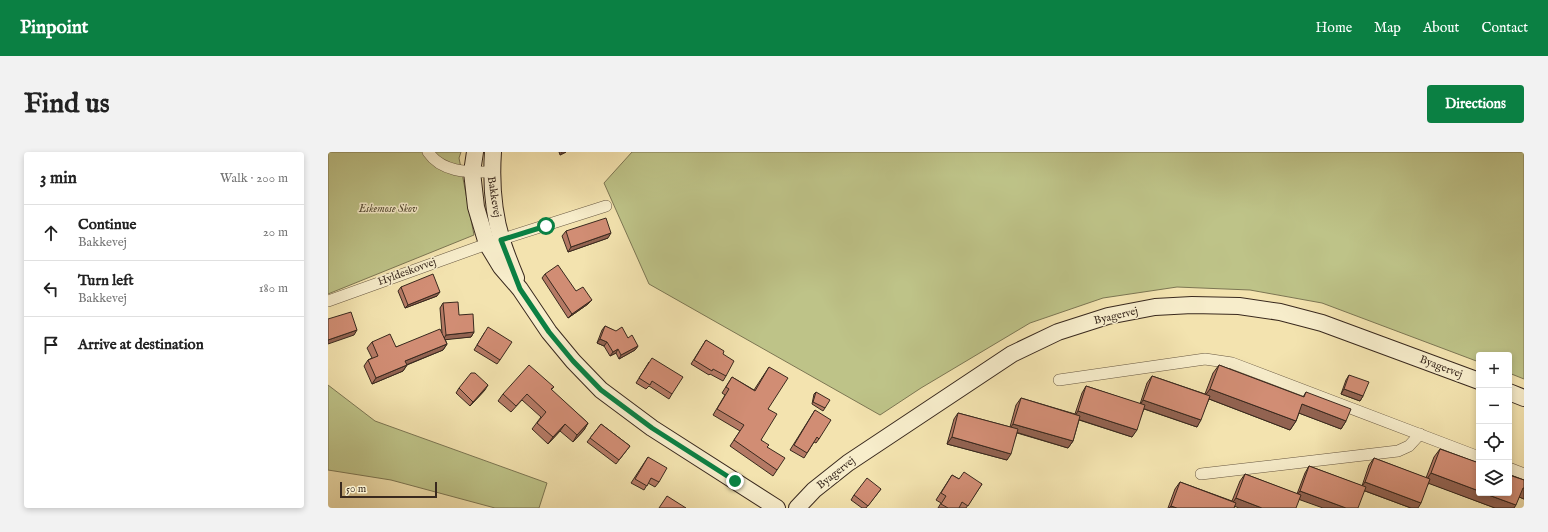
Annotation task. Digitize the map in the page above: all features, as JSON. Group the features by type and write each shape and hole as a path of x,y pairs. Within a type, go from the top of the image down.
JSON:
{"street":[{"name":"Bakkevej","path":"428,152 430,156 445,166 460,171 491,172 494,204 494,242"},
{"path":"472,172 475,152"},
{"path":"491,172 493,152"},
{"name":"Bakkevej","path":"472,172 476,207 494,242 501,267 520,289 549,332 573,361 601,390 652,428 777,508"},
{"path":"494,242 606,206"},
{"name":"Hyldeskovvej","path":"328,301 494,242"},
{"name":"Byagervej","path":"797,508 814,490 848,463 1012,354 1058,332 1108,316 1155,307 1192,305 1239,306 1280,312 1322,323 1476,380"},
{"path":"1059,380 1205,359 1232,363 1476,456"},
{"path":"1512,393 1524,398"},
{"path":"1201,474 1398,451 1410,446 1420,434"},
{"path":"1512,469 1524,474"}],"green space":[{"name":"Eskemose Skov","path":"328,152 461,152 459,158 474,235 328,294"},
{"path":"632,152 1524,152 1524,379 1512,374 1512,352 1476,352 1476,361 1322,303 1250,290 1177,287 1103,298 1030,323 921,388 880,415 649,284 604,183"},
{"path":"328,385 375,421 547,483 539,508 495,508 391,480 328,470"}],"building":[{"path":"606,218 611,233 571,247 566,231"},
{"path":"558,265 576,291 583,287 592,300 572,314 545,274"},
{"path":"433,274 440,292 408,305 401,287"},
{"path":"458,302 459,315 473,314 474,332 446,335 443,303"},
{"path":"351,312 357,330 328,340 328,319"},
{"path":"605,326 616,331 622,327 628,338 632,335 638,346 621,355 618,349 613,352 607,342 600,339"},
{"path":"488,327 512,342 500,360 477,345"},
{"path":"440,329 447,344 405,361 407,365 376,378 368,360 378,356 372,342 390,334 396,347"},
{"path":"706,340 724,351 723,354 734,361 726,376 713,369 712,371 694,360"},
{"path":"652,358 683,377 672,394 652,381 650,385 639,378"},
{"path":"529,365 554,387 551,389 588,423 577,435 565,424 553,437 537,423 546,412 527,394 516,406 503,394"},
{"path":"1219,365 1304,397 1306,392 1351,409 1346,421 1302,404 1296,421 1210,389"},
{"path":"769,367 788,378 768,409 777,414 761,440 769,445 767,447 785,458 777,470 734,440 744,425 717,409 729,389 726,387 732,377 755,391"},
{"path":"471,373 475,373 488,385 473,402 459,388"},
{"path":"1349,375 1369,382 1363,396 1344,389"},
{"path":"1152,376 1210,396 1201,420 1143,400"},
{"path":"1086,386 1145,405 1137,430 1078,411"},
{"path":"816,392 830,400 825,408 813,402"},
{"path":"1021,398 1080,416 1073,441 1013,424"},
{"path":"815,410 831,420 819,439 817,437 807,453 794,445"},
{"path":"958,413 1018,429 1011,454 952,437"},
{"path":"601,424 630,446 619,460 590,438"},
{"path":"1440,449 1476,462 1476,490 1431,473"},
{"path":"648,457 667,468 659,482 651,478 647,486 635,479"},
{"path":"1374,458 1430,479 1421,503 1365,482"},
{"path":"1309,466 1366,487 1358,508 1346,508 1300,491"},
{"path":"964,472 982,484 968,506 962,502 959,508 948,508 941,504 946,496 941,493 952,475 959,479"},
{"path":"1245,474 1301,495 1296,508 1262,508 1236,498"},
{"path":"1512,476 1524,480 1524,488 1516,505 1491,496 1512,496"},
{"path":"867,478 881,489 868,506 854,495"},
{"path":"1180,482 1236,503 1234,508 1177,508 1171,506"},
{"path":"667,496 686,508 659,508"}],"route":[{"path":"546,226 501,240 520,289 549,332 573,361 601,390 652,428 735,481"}]}
